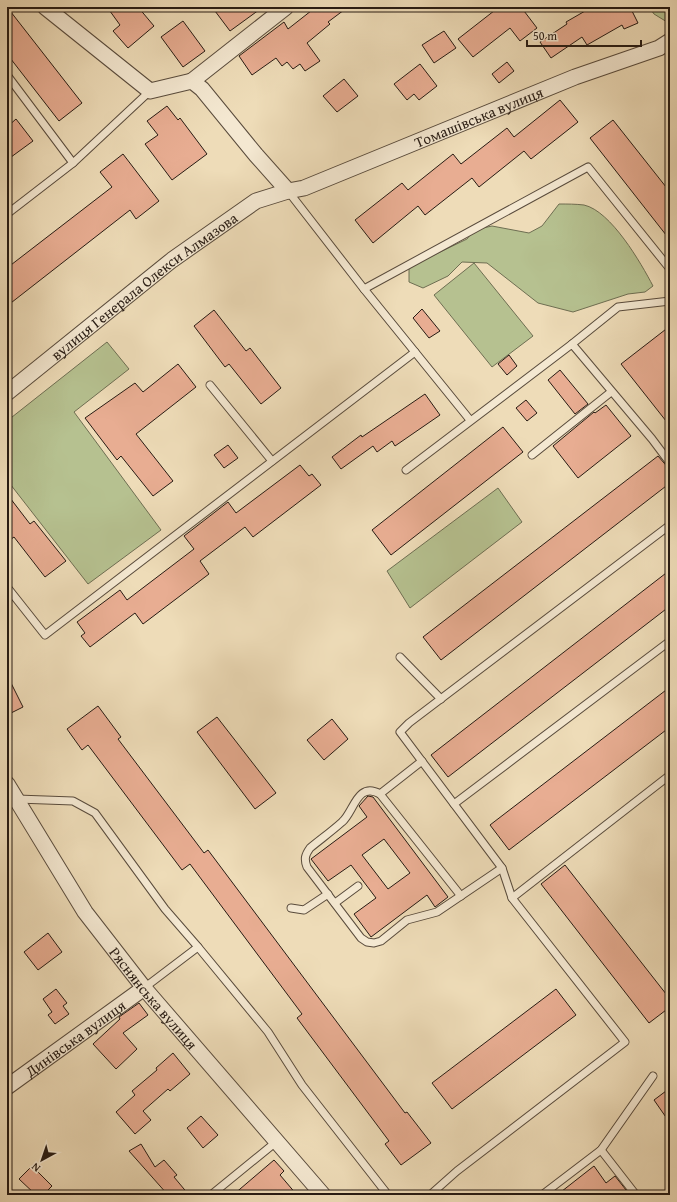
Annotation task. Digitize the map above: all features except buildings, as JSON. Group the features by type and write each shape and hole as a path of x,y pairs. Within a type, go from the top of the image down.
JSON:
{"street":[{"path":"45,7 150,91 192,81 286,7"},
{"name":"Томашівська вулиця","path":"288,191 304,188 575,78 659,48 670,41"},
{"path":"192,81 202,89 256,155 288,191"},
{"name":"вулиця Генерала Олекси Алмазова","path":"7,393 178,255 256,200 288,191"},
{"name":"Ряснянська вулиця","path":"7,784 85,912 144,988 323,1195"},
{"name":"Динівська вулиця","path":"7,1087 144,988"}],"lane":[{"path":"7,75 73,163"},
{"path":"7,214 73,163 150,91"},
{"path":"364,289 588,166 670,269"},
{"path":"288,191 364,289 470,420"},
{"path":"406,470 572,344 618,307 670,301"},
{"path":"572,344 652,439 670,463"},
{"path":"7,587 45,634 415,352"},
{"path":"210,385 272,461"},
{"path":"532,455 611,392"},
{"path":"430,1195 457,1171 625,1042 512,898 502,868 400,732 409,723 670,525"},
{"path":"454,804 670,641"},
{"path":"400,657 441,699"},
{"path":"380,794 422,761"},
{"path":"512,898 670,775"},
{"path":"461,896 380,794 374,791 369,791 356,799 344,821 310,848 306,853 305,860 308,867 361,938 367,942 374,943 381,941 407,920 437,912 461,896 502,868"},
{"path":"17,799 73,801 96,813 165,909 268,1032 302,1085 388,1195"},
{"path":"335,903 358,886"},
{"path":"291,908 304,910 328,894"},
{"path":"144,988 198,947"},
{"path":"542,1195 601,1150 653,1076"},
{"path":"212,1195 276,1142"},
{"path":"601,1150 636,1195"}],"green space":[{"path":"649,7 670,7 670,15 667,22 654,14"},
{"path":"559,204 584,205 594,209 604,217 615,227 624,239 641,264 653,286 645,292 628,294 573,312 538,303 487,263 462,262 448,276 423,288 409,282 409,267 467,239 474,230 492,226 529,233 542,226"},
{"path":"474,263 533,336 492,367 434,295"},
{"path":"107,342 129,369 74,412 161,530 88,584 7,480 7,421"},
{"path":"498,488 522,522 410,608 387,571"}]}
